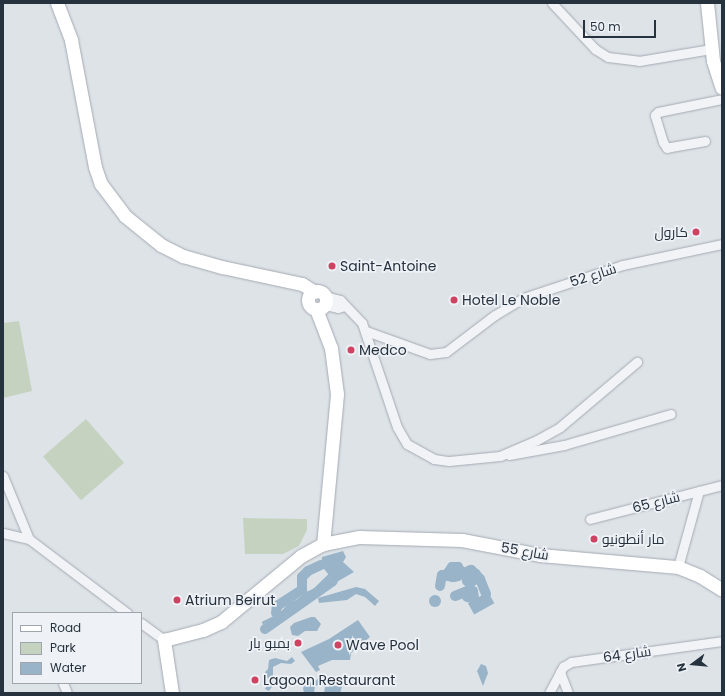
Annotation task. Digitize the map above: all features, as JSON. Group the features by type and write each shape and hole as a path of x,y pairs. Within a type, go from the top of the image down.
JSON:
{"street":[{"path":"57,3 71,40 95,167 101,184 110,199 140,230 161,245 183,256 294,284 309,286 328,315 326,334 334,363 337,394 323,544"},
{"path":"552,3 595,49 608,57 639,61 711,49"},
{"path":"707,3 711,49 722,88"},
{"path":"705,141 667,148 663,142 655,115 658,112 722,99"},
{"name":"شارع 52","path":"366,331 430,354 446,352 496,315 523,298 623,265 722,244"},
{"path":"319,301 338,308 344,306 357,317 366,331 397,426 407,444 434,459 449,461 500,456 564,445 671,414"},
{"path":"500,456 553,432 637,362"},
{"path":"3,476 29,539"},
{"name":"شارع 65","path":"590,519 722,484"},
{"path":"678,567 699,491"},
{"path":"3,533 29,539 126,612"},
{"name":"شارع 55","path":"164,640 203,630 221,622 301,556 323,544 359,537 444,539 540,555 678,567 700,576 722,590"},
{"path":"142,624 164,640 172,693"},
{"name":"شارع 64","path":"549,693 560,672 571,662 722,641"},
{"path":"560,672 568,693"}],"green space":[{"path":"19,321 32,391 3,398 3,323"},
{"path":"86,419 124,463 81,500 43,456"},
{"path":"243,518 307,519 307,530 299,546 283,554 245,554"}],"water":[{"path":"343,551 346,557 343,562 354,572 335,583 321,565 322,557"},
{"path":"356,587 365,589 379,601 375,606 365,597 356,594 347,600 319,603 318,598"},
{"path":"488,592 494,603 474,615 468,603"},
{"path":"433,595 437,595 441,601 437,607 433,607 429,603 429,599"},
{"path":"315,617 321,624 317,631 305,631 298,636 292,635 290,627 294,623"},
{"name":"Wave Pool","path":"358,620 370,637 351,653 350,660 332,660 318,666 320,670 316,672 301,652 329,639"},
{"path":"292,657 295,661 291,664 281,663 273,667 273,685 269,691 265,689 269,681 265,672 268,669 269,660 275,658 287,661"},
{"path":"481,664 486,666 488,673 483,686 477,671"},
{"path":"321,676 331,685 342,687 340,693 324,693 325,687 320,685 315,686 314,693 304,693 303,688 307,682 313,683"}],"waterway":[{"path":"276,613 277,606 302,590 302,577 308,571 321,565"},
{"path":"440,586 442,575 453,577 458,576 460,574 461,572 458,567 452,567 448,573 449,575 453,577 457,576 460,573 458,568 452,568 449,573 453,576 454,575 456,575 461,574 471,570 476,574 477,578 471,582 467,581 468,573 474,574 478,577 480,579 486,594"},
{"path":"263,622 280,614 289,604 307,596 329,575"},
{"path":"284,611 306,593 318,588 331,578"},
{"path":"265,629 333,581"},
{"path":"455,596 470,590 473,591 474,598 467,597"},
{"path":"265,625 272,620"}],"place":[{"name":"كارول","path":"696,232"},
{"name":"Saint-Antoine","path":"332,266"},
{"name":"Hotel Le Noble","path":"454,300"},
{"name":"Medco","path":"351,350"},
{"name":"مار أنطونيو","path":"594,539"},
{"name":"Atrium Beirut","path":"177,600"},
{"name":"بمبو بار","path":"298,643"},
{"name":"Wave Pool","path":"338,645"},
{"name":"Lagoon Restaurant","path":"255,680"}]}
